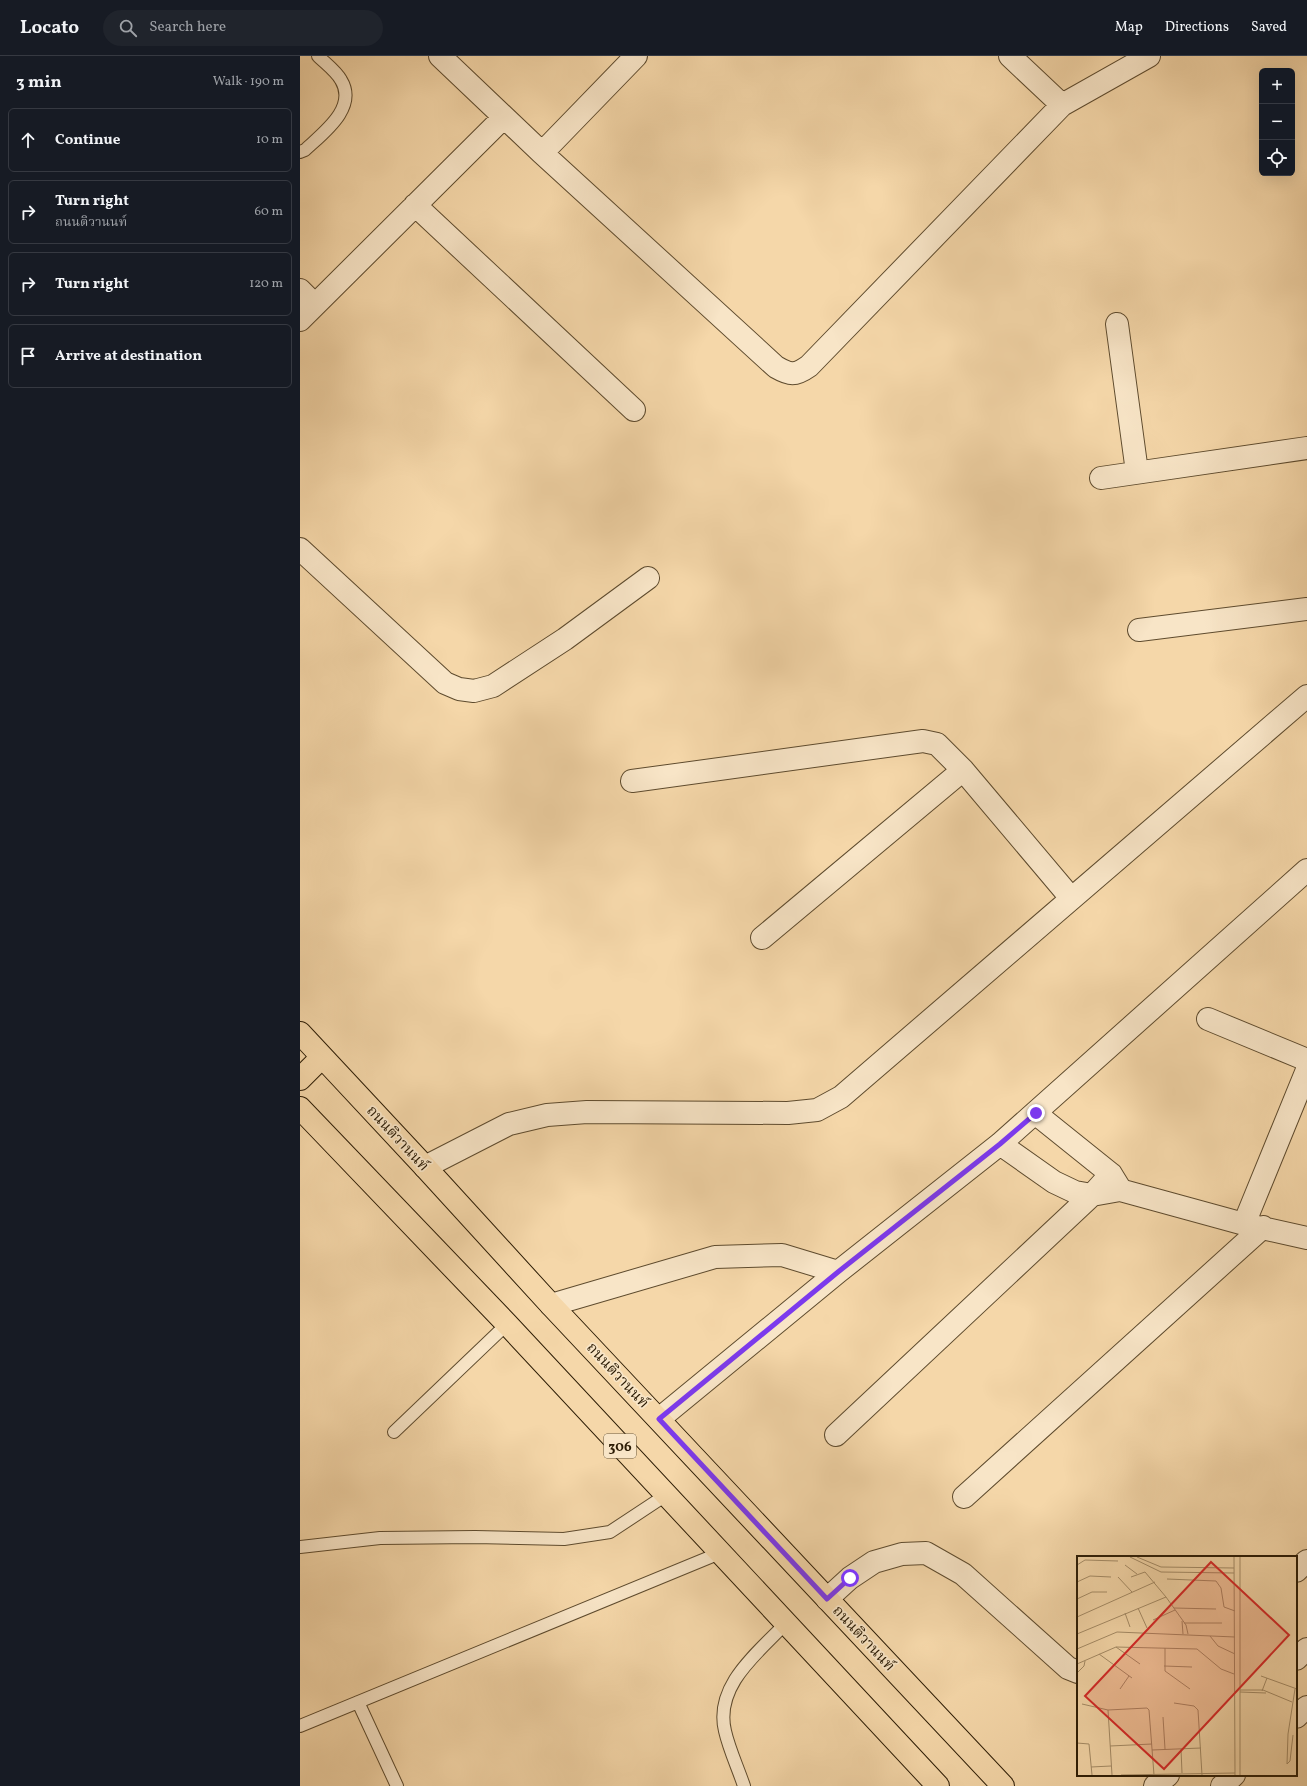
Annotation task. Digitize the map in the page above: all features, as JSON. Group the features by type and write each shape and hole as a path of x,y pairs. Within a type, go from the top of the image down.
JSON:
{"main road":[{"name":"ถนนติวานนท์","path":"300,1034 426,1167 551,1305 1003,1786"},
{"path":"300,1079 322,1057"},
{"name":"306","path":"300,1108 507,1324 938,1786"}],"street":[{"path":"440,56 542,153 776,367 786,373 799,373 809,366 1062,106 1149,56"},
{"path":"542,153 636,56"},
{"path":"1010,56 1062,106"},
{"path":"305,305 415,205 504,117"},
{"path":"415,205 634,410"},
{"path":"1117,324 1137,472"},
{"path":"1101,478 1307,448"},
{"path":"300,549 445,683 459,689 474,691 494,686 565,639 648,578"},
{"path":"1139,630 1307,609"},
{"path":"426,1167 509,1124 547,1115 587,1112 788,1113 817,1110 841,1097 1070,898 1307,696"},
{"path":"632,781 923,741 937,744 963,770 1070,898"},
{"path":"762,938 963,770"},
{"path":"659,1419 838,1272 1000,1144 1307,870"},
{"path":"1208,1019 1307,1060"},
{"path":"964,1497 1254,1226 1307,1070"},
{"path":"1036,1113 1116,1182 1254,1226 1307,1238"},
{"path":"1000,1144 1064,1188 1092,1196"},
{"path":"836,1435 1092,1196 1116,1182"},
{"path":"551,1305 715,1257 782,1255 838,1272"},
{"path":"827,1599 850,1578 874,1562 902,1554 926,1553 963,1574 1068,1668 1077,1672"},
{"path":"1297,1569 1307,1561"},
{"path":"1297,1658 1307,1649"},
{"path":"1297,1716 1307,1707"},
{"path":"1155,1786 1167,1776"},
{"path":"1222,1786 1233,1776"}],"lane":[{"path":"300,152 305,150 333,123 345,104 346,91 340,79 318,56"},
{"path":"394,1432 507,1324"},
{"path":"300,1547 380,1538 476,1537 564,1539 610,1532 666,1495"},
{"path":"300,1726 720,1553"},
{"path":"744,1786 724,1730 724,1703 736,1677 786,1623"},
{"path":"358,1702 397,1786"}],"route":[{"path":"850,1578 827,1599 659,1419 838,1272 1000,1144 1036,1113"}]}
